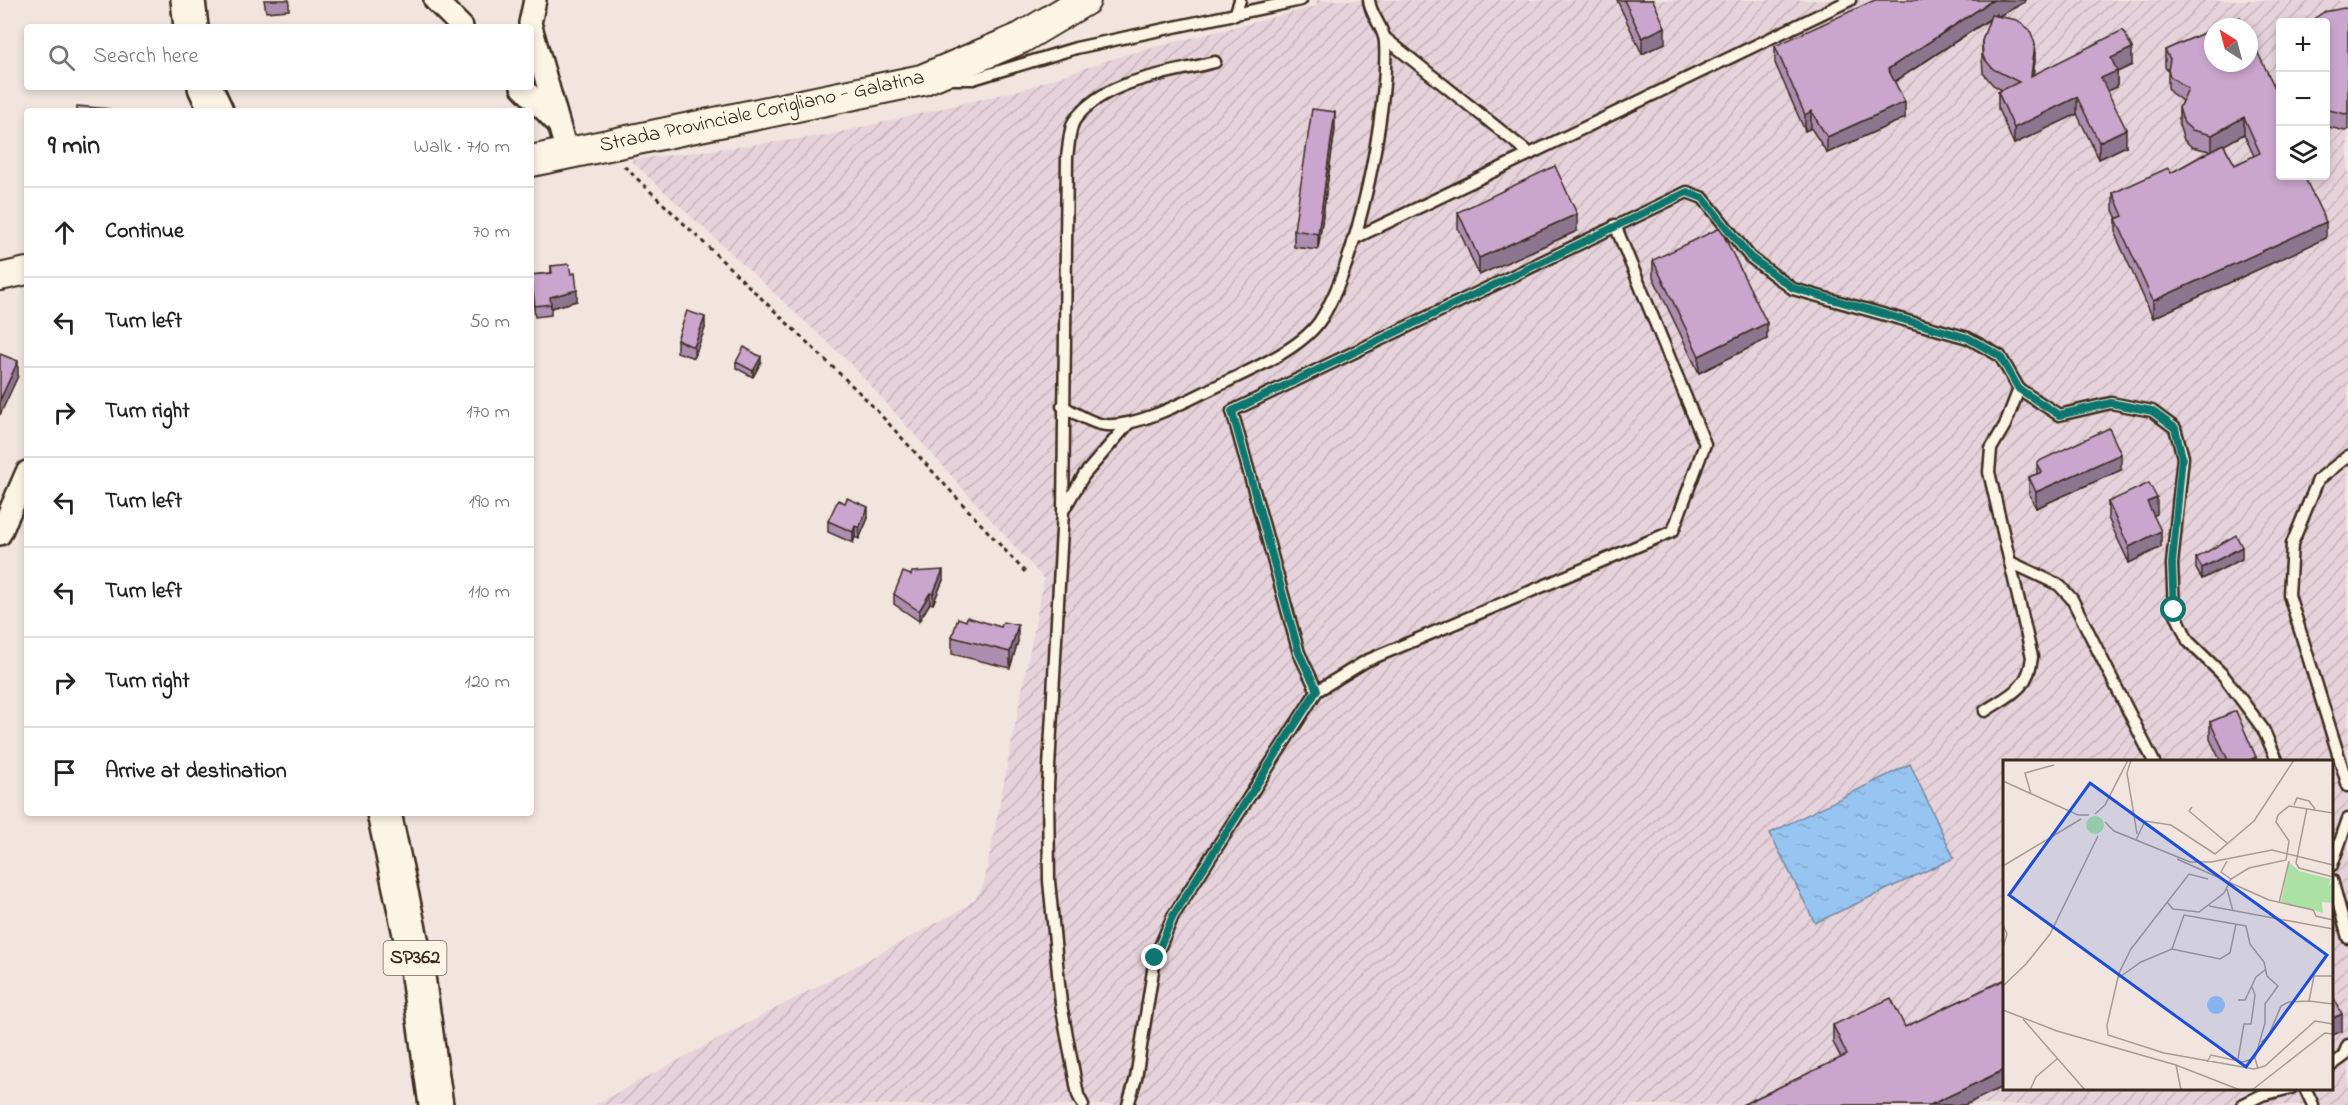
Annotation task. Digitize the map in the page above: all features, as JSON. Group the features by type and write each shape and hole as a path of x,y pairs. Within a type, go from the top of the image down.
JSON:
{"main road":[{"path":"188,0 191,24"},
{"name":"Strada Provinciale Corigliano - Galatina","path":"534,160 922,80 1021,38 1085,0"},
{"path":"194,108 196,90"},
{"path":"206,90 215,108"},
{"name":"SP362","path":"385,816 416,962 436,1105"}],"street":[{"path":"435,0 459,24"},
{"path":"531,24 535,0"},
{"path":"534,36 567,153"},
{"path":"525,90 559,125"},
{"path":"0,277 24,272"},
{"path":"0,534 24,479"}],"lane":[{"path":"1235,15 1240,0"},
{"path":"922,80 973,79 1076,48 1301,0"},
{"path":"1369,0 1370,10 1385,38 1530,154"},
{"path":"1353,239 1850,0"},
{"path":"1062,406 1100,424 1128,424 1200,394 1286,351 1318,324 1336,290 1368,186 1386,81 1385,38"},
{"path":"1083,1105 1078,1095 1061,1004 1049,881 1048,786 1063,511 1062,406 1067,157 1073,123 1095,98 1133,83 1215,62"},
{"path":"1317,690 1299,653 1232,411 1687,192 1703,198 1750,257 1793,288 1968,338 2000,356 2019,389 2059,415 2111,403 2152,411 2175,428 2182,457 2172,564 2174,610 2188,641 2223,675 2263,729 2277,760"},
{"path":"1128,1105 1136,1078 1155,958 1173,916 1317,690 1366,661 1672,531 1705,444 1615,225"},
{"path":"1985,711 2021,688 2030,674 2032,657 1989,472 1990,448 2006,425 2019,389"},
{"path":"1063,511 1084,475 1128,424"},
{"path":"2348,456 2318,480 2292,544 2289,595 2348,786"},
{"path":"2010,562 2059,585 2072,599 2153,760"},
{"path":"2333,860 2348,819"},
{"path":"2333,887 2348,938"},
{"path":"2333,1064 2343,1057 2348,1045"},
{"path":"2242,1105 2260,1092 2281,1090"},
{"path":"2306,1090 2313,1105"}],"path":[{"path":"603,146 867,400 1025,572"}],"shaded area":[{"path":"1316,0 2348,0 2348,1105 594,1105 961,910 976,898 984,883 1044,579 852,365 630,160 824,136 1020,90 1124,55 1317,6"}],"water":[{"path":"1910,764 1954,858 1815,923 1770,833"}],"building":[{"path":"1624,0 1653,0 1665,27 1642,38"},
{"path":"1875,0 1993,0 1888,69 1905,102 1827,137 1811,111 1805,115 1775,46"},
{"path":"2348,9 2348,113 2345,114 2330,110 2330,18 2315,18 2324,12"},
{"path":"1991,15 2017,20 2030,30 2035,44 2031,76 2123,30 2132,48 2111,58 2117,71 2101,78 2126,129 2099,142 2077,97 2014,128 1998,92 2019,82 1993,69 1983,57 1982,41"},
{"path":"2204,33 2204,72 2258,72 2258,53 2276,90 2276,180 2306,180 2326,222 2153,301 2116,219 2123,216 2113,193 2168,168 2171,173 2223,144 2235,165 2260,153 2244,117 2212,135 2192,130 2184,123 2179,108 2188,89 2170,76 2168,70 2170,59 2165,50"},
{"path":"1312,109 1335,112 1318,234 1294,230"},
{"path":"1555,166 1577,214 1479,258 1458,212"},
{"path":"1720,228 1767,323 1699,356 1653,260"},
{"path":"569,264 571,274 575,273 577,290 550,297 551,304 535,306 534,275 552,273 551,266"},
{"path":"687,311 705,317 694,347 677,340"},
{"path":"744,347 761,357 753,371 736,362"},
{"path":"0,354 18,361 0,400"},
{"path":"2109,428 2121,454 2036,492 2029,477 2042,472 2037,462"},
{"path":"2149,483 2157,498 2147,502 2161,531 2129,547 2108,502"},
{"path":"847,498 868,507 859,528 855,526 853,532 828,521 838,500 845,503"},
{"path":"2236,535 2242,547 2202,568 2196,558"},
{"path":"943,570 933,594 930,593 919,611 894,594 903,572 911,575 912,572"},
{"path":"967,617 1001,627 1003,622 1018,625 1010,652 952,637 958,618 966,621"},
{"path":"2236,711 2256,757 2250,760 2228,760 2210,722"},
{"path":"2003,980 2003,1070 1930,1105 1742,1105 1847,1055 1833,1025 1891,998 1905,1027"},
{"path":"2333,996 2342,1014 2333,1018"}],"route":[{"path":"1155,958 1173,916 1317,690 1299,653 1232,411 1687,192 1703,198 1750,257 1793,288 1893,319 1968,338 2000,356 2019,389 2059,415 2111,403 2152,411 2175,428 2182,457 2172,564 2174,610"}]}
